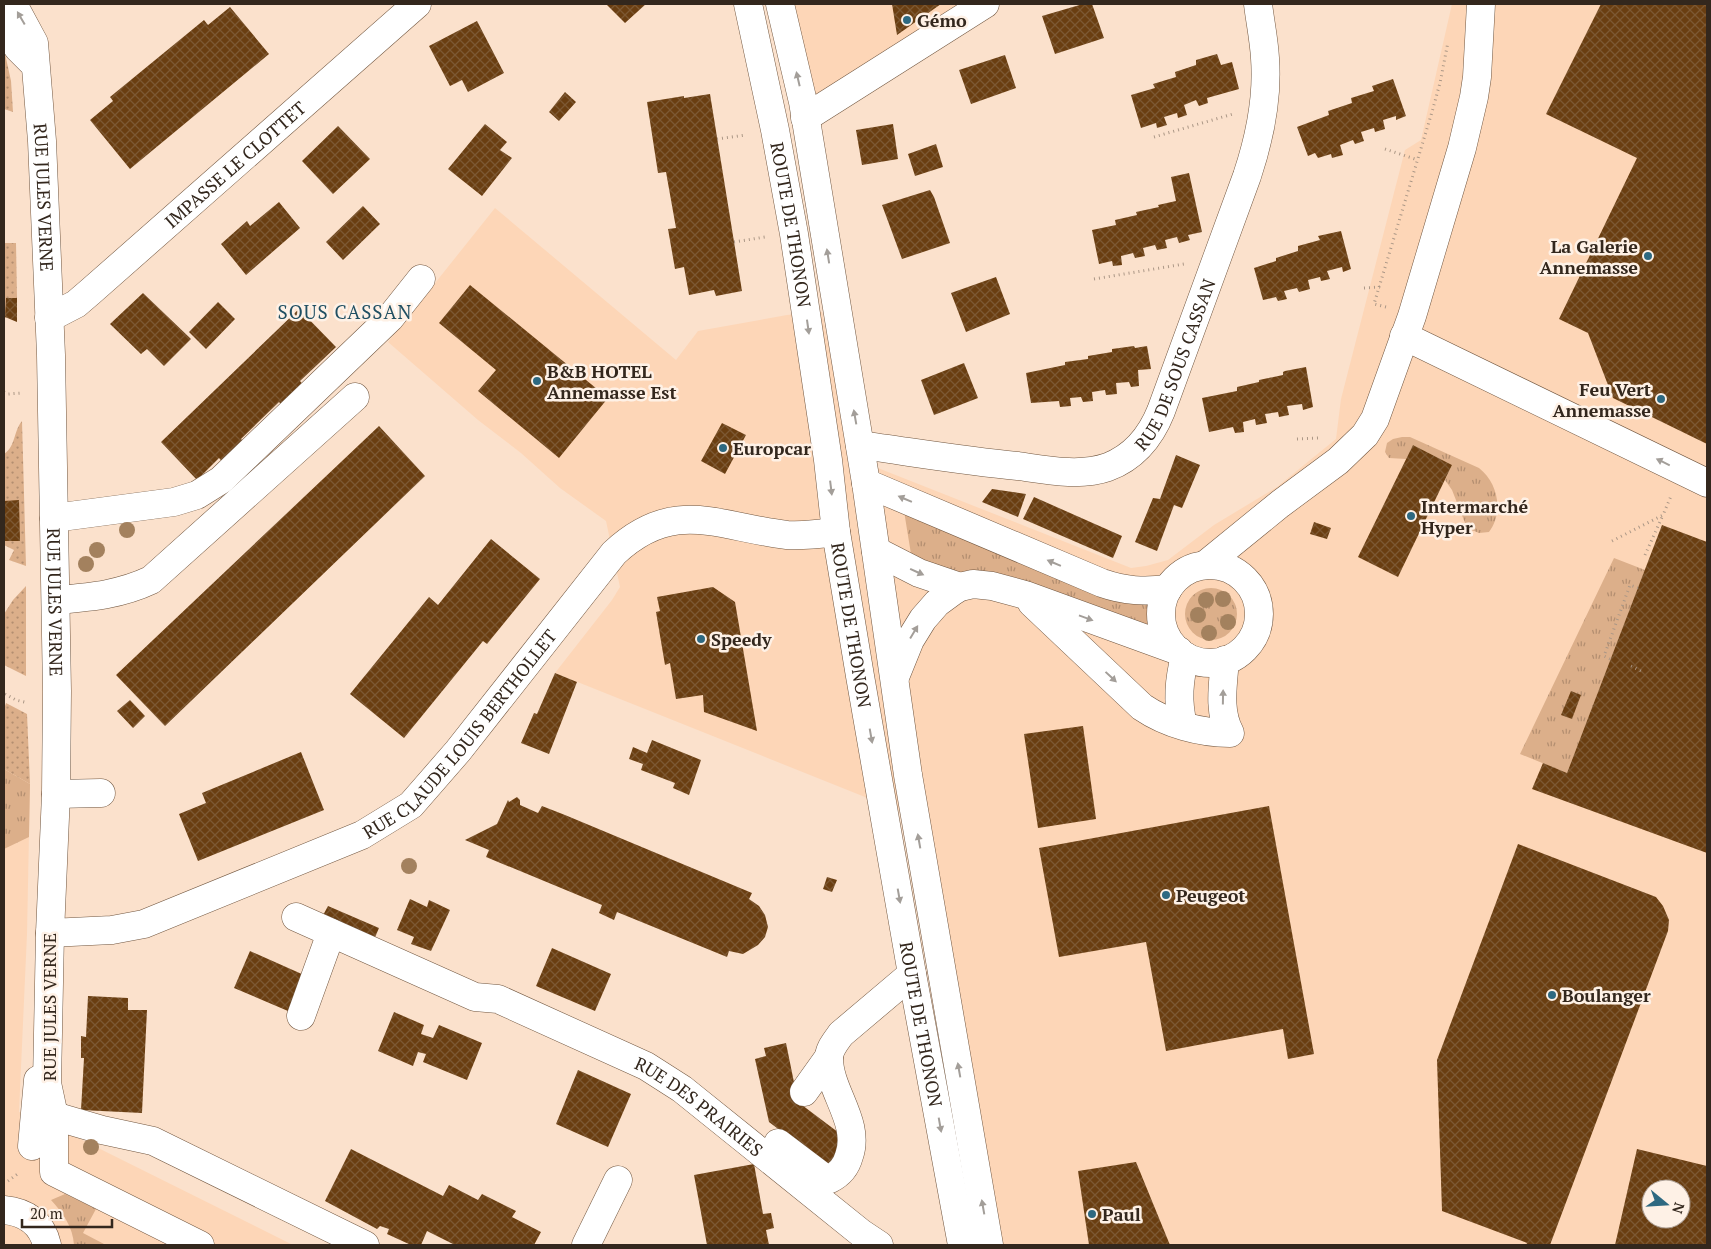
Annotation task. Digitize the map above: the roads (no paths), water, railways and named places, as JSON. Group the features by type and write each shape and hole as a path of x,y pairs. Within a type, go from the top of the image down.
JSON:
{"street":[{"name":"RUE JULES VERNE","path":"13,4 34,42 41,132 49,318 56,600 56,794 48,987 47,1133"},
{"name":"IMPASSE LE CLOTTET","path":"49,318 76,304 417,4"},
{"name":"ROUTE DE THONON","path":"748,4 775,130 794,234 828,460 836,532 912,974 962,1245"},
{"name":"ROUTE DE THONON","path":"780,4 803,102 866,483 910,783 989,1245"},
{"path":"805,118 985,4"},
{"name":"RUE DE SOUS CASSAN","path":"860,445 954,459 1062,471 1096,470 1108,467 1120,461 1146,440 1157,421 1217,258 1252,160 1262,122 1265,57 1258,4"},
{"path":"1205,565 1280,504 1338,462 1364,435 1380,409 1445,205 1474,98 1481,4"},
{"path":"4,27 18,48 36,67"},
{"path":"54,518 174,502 198,495 221,480 390,318 421,279"},
{"path":"1408,326 1560,412 1707,483"},
{"path":"56,600 108,595 134,588 151,580 355,397"},
{"path":"866,483 1102,583 1129,591 1143,592 1168,589"},
{"name":"RUE CLAUDE LOUIS BERTHOLLET","path":"50,934 112,930 144,924 362,835 410,805 458,751 606,561 623,545 657,524 687,519 708,520 786,535 836,532"},
{"path":"836,532 919,573 960,587 983,584 1025,596 1182,654 1205,662 1225,660 1244,648 1253,636 1258,622 1257,600 1246,580 1234,571 1220,566 1205,565 1193,568 1181,574 1164,596 1161,611 1162,626 1169,640 1182,654 1178,695 1183,725"},
{"path":"895,677 910,640 919,625 937,603 960,587"},
{"path":"1025,596 1142,707 1158,716 1183,725 1212,733 1230,733 1224,723 1222,699 1225,660"},
{"path":"56,794 101,793"},
{"path":"296,917 475,996 498,1000"},
{"path":"300,1016 331,933"},
{"path":"387,940 489,986 498,1000"},
{"path":"804,1092 829,1057 833,1046 841,1034 912,974"},
{"path":"48,987 47,1133 54,1172 200,1245"},
{"name":"RUE DES PRAIRIES","path":"498,1000 646,1066 682,1089 861,1233 879,1245"},
{"path":"778,1143 823,1177 830,1179 839,1175 848,1162 853,1135 832,1075 829,1057"},
{"path":"47,1133 102,1130 153,1141 365,1245"},
{"path":"586,1245 618,1180"},
{"path":"4,1210 15,1211 28,1216 38,1224 48,1245"}],"place":[{"name":"Gémo","path":"907,20"},
{"name":"La Galerie Annemasse","path":"1648,256"},
{"name":"B&B HOTEL Annemasse Est","path":"537,381"},
{"name":"Feu Vert Annemasse","path":"1661,399"},
{"name":"Europcar","path":"723,448"},
{"name":"Intermarché Hyper","path":"1411,516"},
{"name":"Speedy","path":"701,639"},
{"name":"Peugeot","path":"1166,895"},
{"name":"Boulanger","path":"1552,995"},
{"name":"Paul","path":"1092,1214"}],"district":[{"name":"SOUS CASSAN","path":"345,311"}]}
